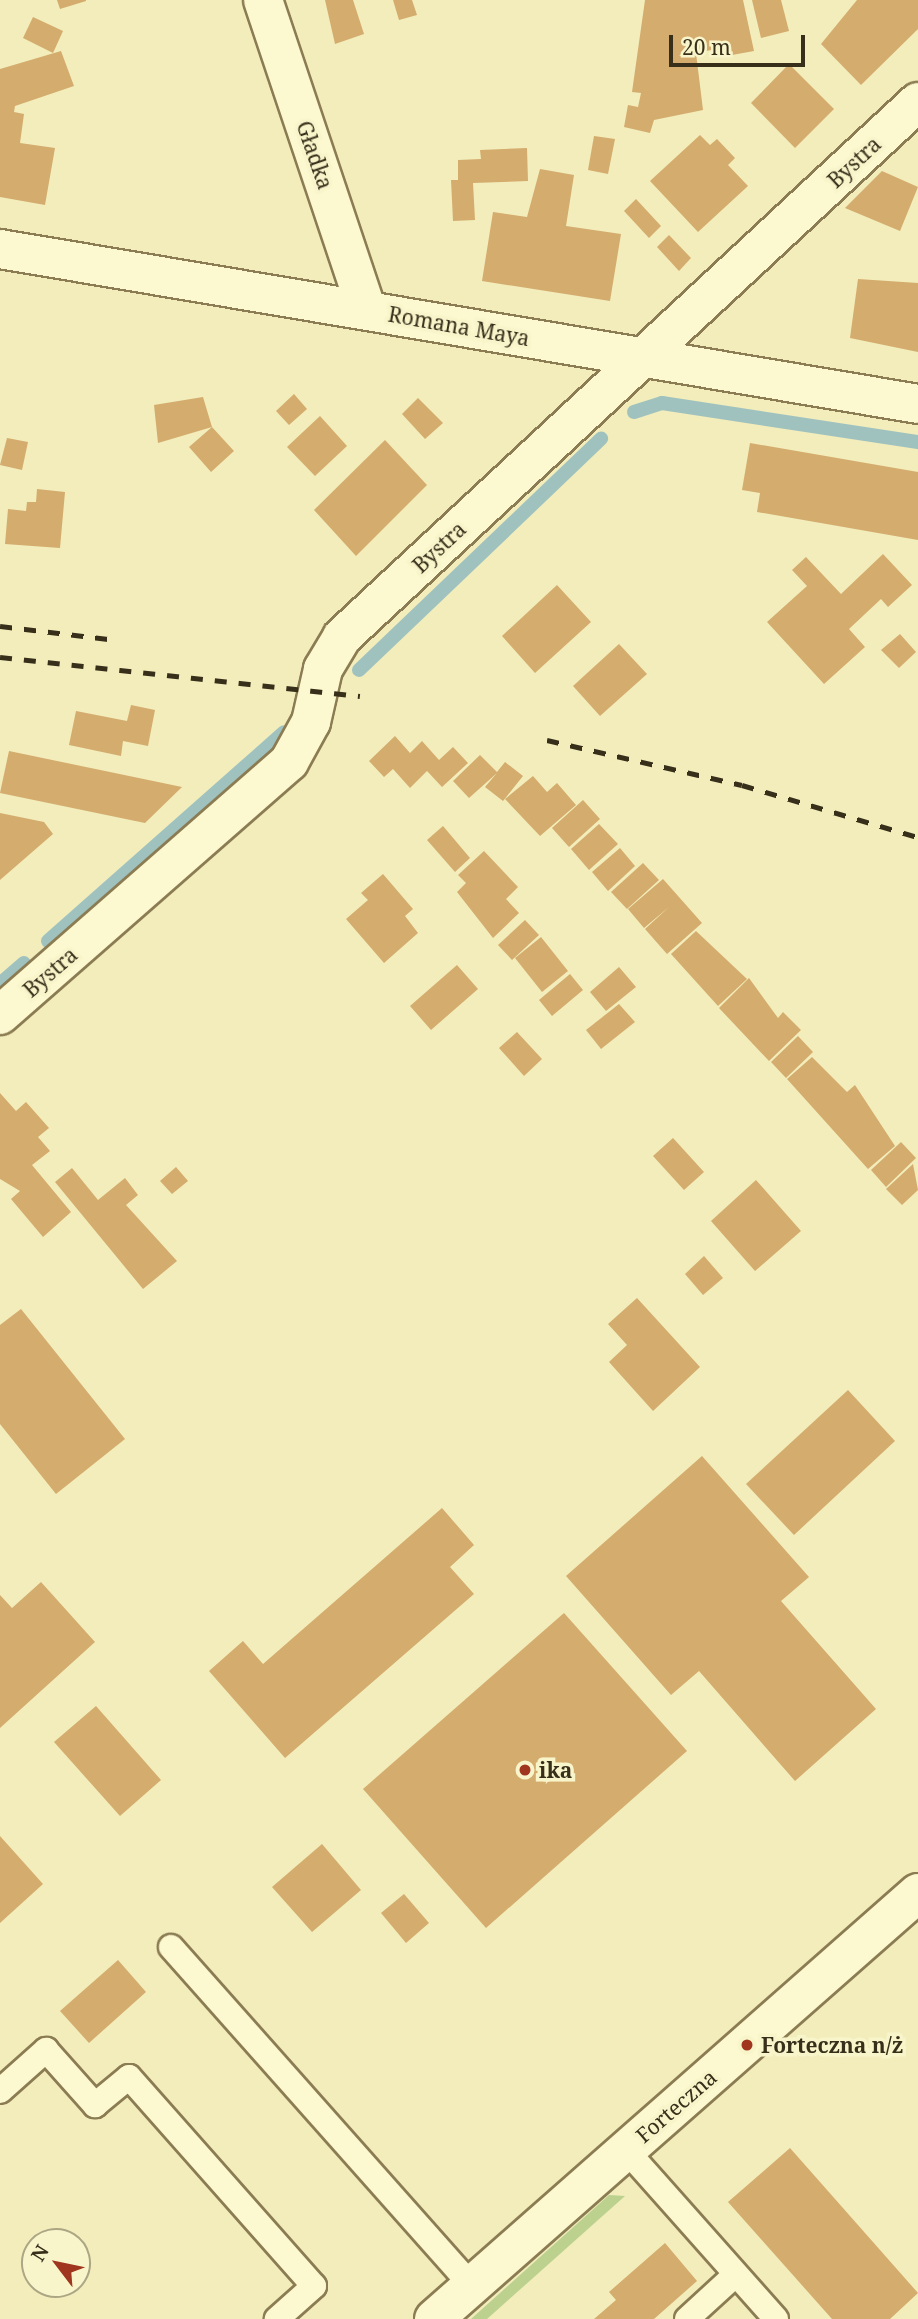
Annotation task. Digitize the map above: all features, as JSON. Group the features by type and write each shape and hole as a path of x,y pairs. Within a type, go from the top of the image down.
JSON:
{"street":[{"name":"Gładka","path":"263,0 367,310"},
{"name":"Bystra","path":"0,1015 289,762 311,722 323,669 342,637 918,102"},
{"name":"Romana Maya","path":"0,249 918,404"},
{"name":"Forteczna","path":"434,2319 918,1893"}],"lane":[{"path":"171,1947 472,2286"},
{"path":"0,2091 46,2050 96,2105 129,2077 314,2287 277,2319"},
{"path":"626,2150 776,2319"},
{"path":"687,2319 735,2275"}],"green space":[{"path":"609,2195 625,2196 487,2319 471,2319"}],"building":[{"path":"57,0 86,0 86,1 60,9"},
{"path":"325,0 353,0 364,34 335,44"},
{"path":"393,0 412,0 417,15 399,20"},
{"path":"645,0 743,0 754,51 732,55 731,46 696,53 703,110 654,120 650,133 624,127 628,105 638,107 641,93 632,92"},
{"path":"752,0 781,0 789,31 761,38"},
{"path":"857,0 918,0 918,29 861,85 821,44"},
{"path":"33,17 63,31 53,53 23,38"},
{"path":"61,51 74,86 15,106 14,112 24,114 20,143 55,148 45,205 0,197 0,69"},
{"path":"789,64 834,109 795,148 751,103"},
{"path":"700,135 710,145 717,139 735,158 728,165 748,186 698,232 650,181"},
{"path":"594,136 615,139 608,174 588,170"},
{"path":"527,148 528,181 473,183 475,220 453,221 451,180 458,180 458,160 481,159 480,150"},
{"path":"540,169 574,175 566,226 621,234 610,301 482,281 493,212 527,217"},
{"path":"882,171 918,187 900,231 845,208"},
{"path":"636,199 661,226 649,238 624,211"},
{"path":"669,235 691,258 679,271 657,247"},
{"path":"858,279 918,283 918,352 850,338"},
{"path":"294,394 307,409 289,425 276,411"},
{"path":"203,397 212,427 158,443 154,405"},
{"path":"418,398 443,423 425,439 402,414"},
{"path":"320,416 347,446 315,476 287,447"},
{"path":"212,427 234,451 211,472 189,447"},
{"path":"7,438 28,442 22,470 0,465"},
{"path":"385,440 427,485 356,556 314,510"},
{"path":"750,443 918,472 918,540 757,512 760,493 742,490"},
{"path":"37,489 65,492 60,548 5,544 8,509 26,511 27,502 36,502"},
{"path":"883,554 912,585 888,607 881,599 849,629 865,647 824,684 767,622 807,586 792,570 806,557 841,594"},
{"path":"557,585 591,622 535,673 502,636"},
{"path":"900,634 916,652 899,668 881,650"},
{"path":"619,644 647,674 600,716 573,686"},
{"path":"131,705 155,710 148,746 123,741 121,756 69,745 76,711 127,721"},
{"path":"395,736 410,753 422,741 439,760 453,747 468,763 442,787 427,771 410,788 393,769 384,777 369,761"},
{"path":"9,751 182,787 145,823 0,793"},
{"path":"480,755 497,772 505,762 523,776 503,801 485,787 497,773 469,798 453,781"},
{"path":"533,776 547,792 557,783 576,805 540,836 505,799"},
{"path":"583,800 600,819 569,847 552,828"},
{"path":"0,813 44,822 53,834 0,880"},
{"path":"599,824 618,844 589,870 571,849"},
{"path":"443,826 470,858 455,872 427,840"},
{"path":"620,848 635,866 608,891 592,872"},
{"path":"484,851 518,887 506,899 519,913 493,938 457,892 466,883 458,875"},
{"path":"643,863 659,880 627,909 611,892"},
{"path":"383,874 413,909 405,916 418,933 384,963 346,919 368,900 361,893"},
{"path":"663,879 702,923 667,954 645,929 669,907 644,928 628,909"},
{"path":"525,920 539,935 512,960 498,945"},
{"path":"696,931 747,979 718,1006 671,954"},
{"path":"541,937 568,971 542,992 515,958"},
{"path":"457,965 478,989 431,1030 410,1006"},
{"path":"619,967 636,987 606,1011 590,992"},
{"path":"570,974 583,990 552,1016 539,1000"},
{"path":"749,978 778,1018 783,1012 801,1030 769,1061 719,1008"},
{"path":"619,1004 635,1022 601,1049 586,1030"},
{"path":"517,1032 542,1059 524,1076 499,1048"},
{"path":"798,1036 813,1052 786,1078 771,1062"},
{"path":"812,1057 847,1092 855,1085 895,1146 868,1169 787,1079"},
{"path":"0,1093 16,1111 26,1102 49,1128 38,1137 50,1151 32,1165 71,1212 43,1237 11,1199 20,1191 0,1179"},
{"path":"673,1138 704,1172 684,1190 653,1156"},
{"path":"901,1142 916,1158 886,1187 871,1170"},
{"path":"913,1164 918,1190 902,1205 886,1189"},
{"path":"176,1167 188,1181 172,1194 160,1181"},
{"path":"72,1168 98,1200 125,1178 138,1195 126,1205 177,1261 143,1289 55,1182"},
{"path":"756,1180 801,1231 755,1271 711,1221"},
{"path":"704,1256 723,1278 703,1295 685,1274"},
{"path":"637,1298 700,1367 653,1411 609,1362 627,1345 608,1324"},
{"path":"21,1309 125,1439 56,1494 0,1424 0,1325"},
{"path":"848,1390 895,1441 794,1535 746,1484"},
{"path":"702,1456 809,1577 781,1601 876,1709 795,1781 699,1671 671,1695 566,1576"},
{"path":"442,1508 474,1545 450,1567 474,1594 285,1758 209,1671 243,1641 263,1664"},
{"path":"41,1582 95,1642 0,1728 0,1595 12,1608"},
{"name":"ika","path":"564,1613 687,1751 486,1928 363,1789"},
{"path":"96,1706 161,1780 120,1816 54,1742"},
{"path":"0,1836 43,1884 0,1923"},
{"path":"322,1844 361,1890 312,1932 272,1887"},
{"path":"404,1894 429,1923 406,1943 381,1913"},
{"path":"118,1960 146,1992 89,2043 60,2011"},
{"path":"790,2148 918,2293 890,2319 832,2319 728,2202"},
{"path":"665,2243 697,2281 654,2319 594,2319 616,2300 609,2292"}],"waterway":[{"path":"634,412 662,403 918,442"},
{"path":"359,670 601,439"},
{"path":"48,941 284,732"},
{"path":"2,982 24,963"}],"railway":[{"path":"0,626 108,639"},
{"path":"0,657 360,696"},
{"path":"547,740 742,785 918,837"}],"place":[{"name":"ika","path":"525,1770"},
{"name":"Forteczna n/ż","path":"747,2045"}]}
